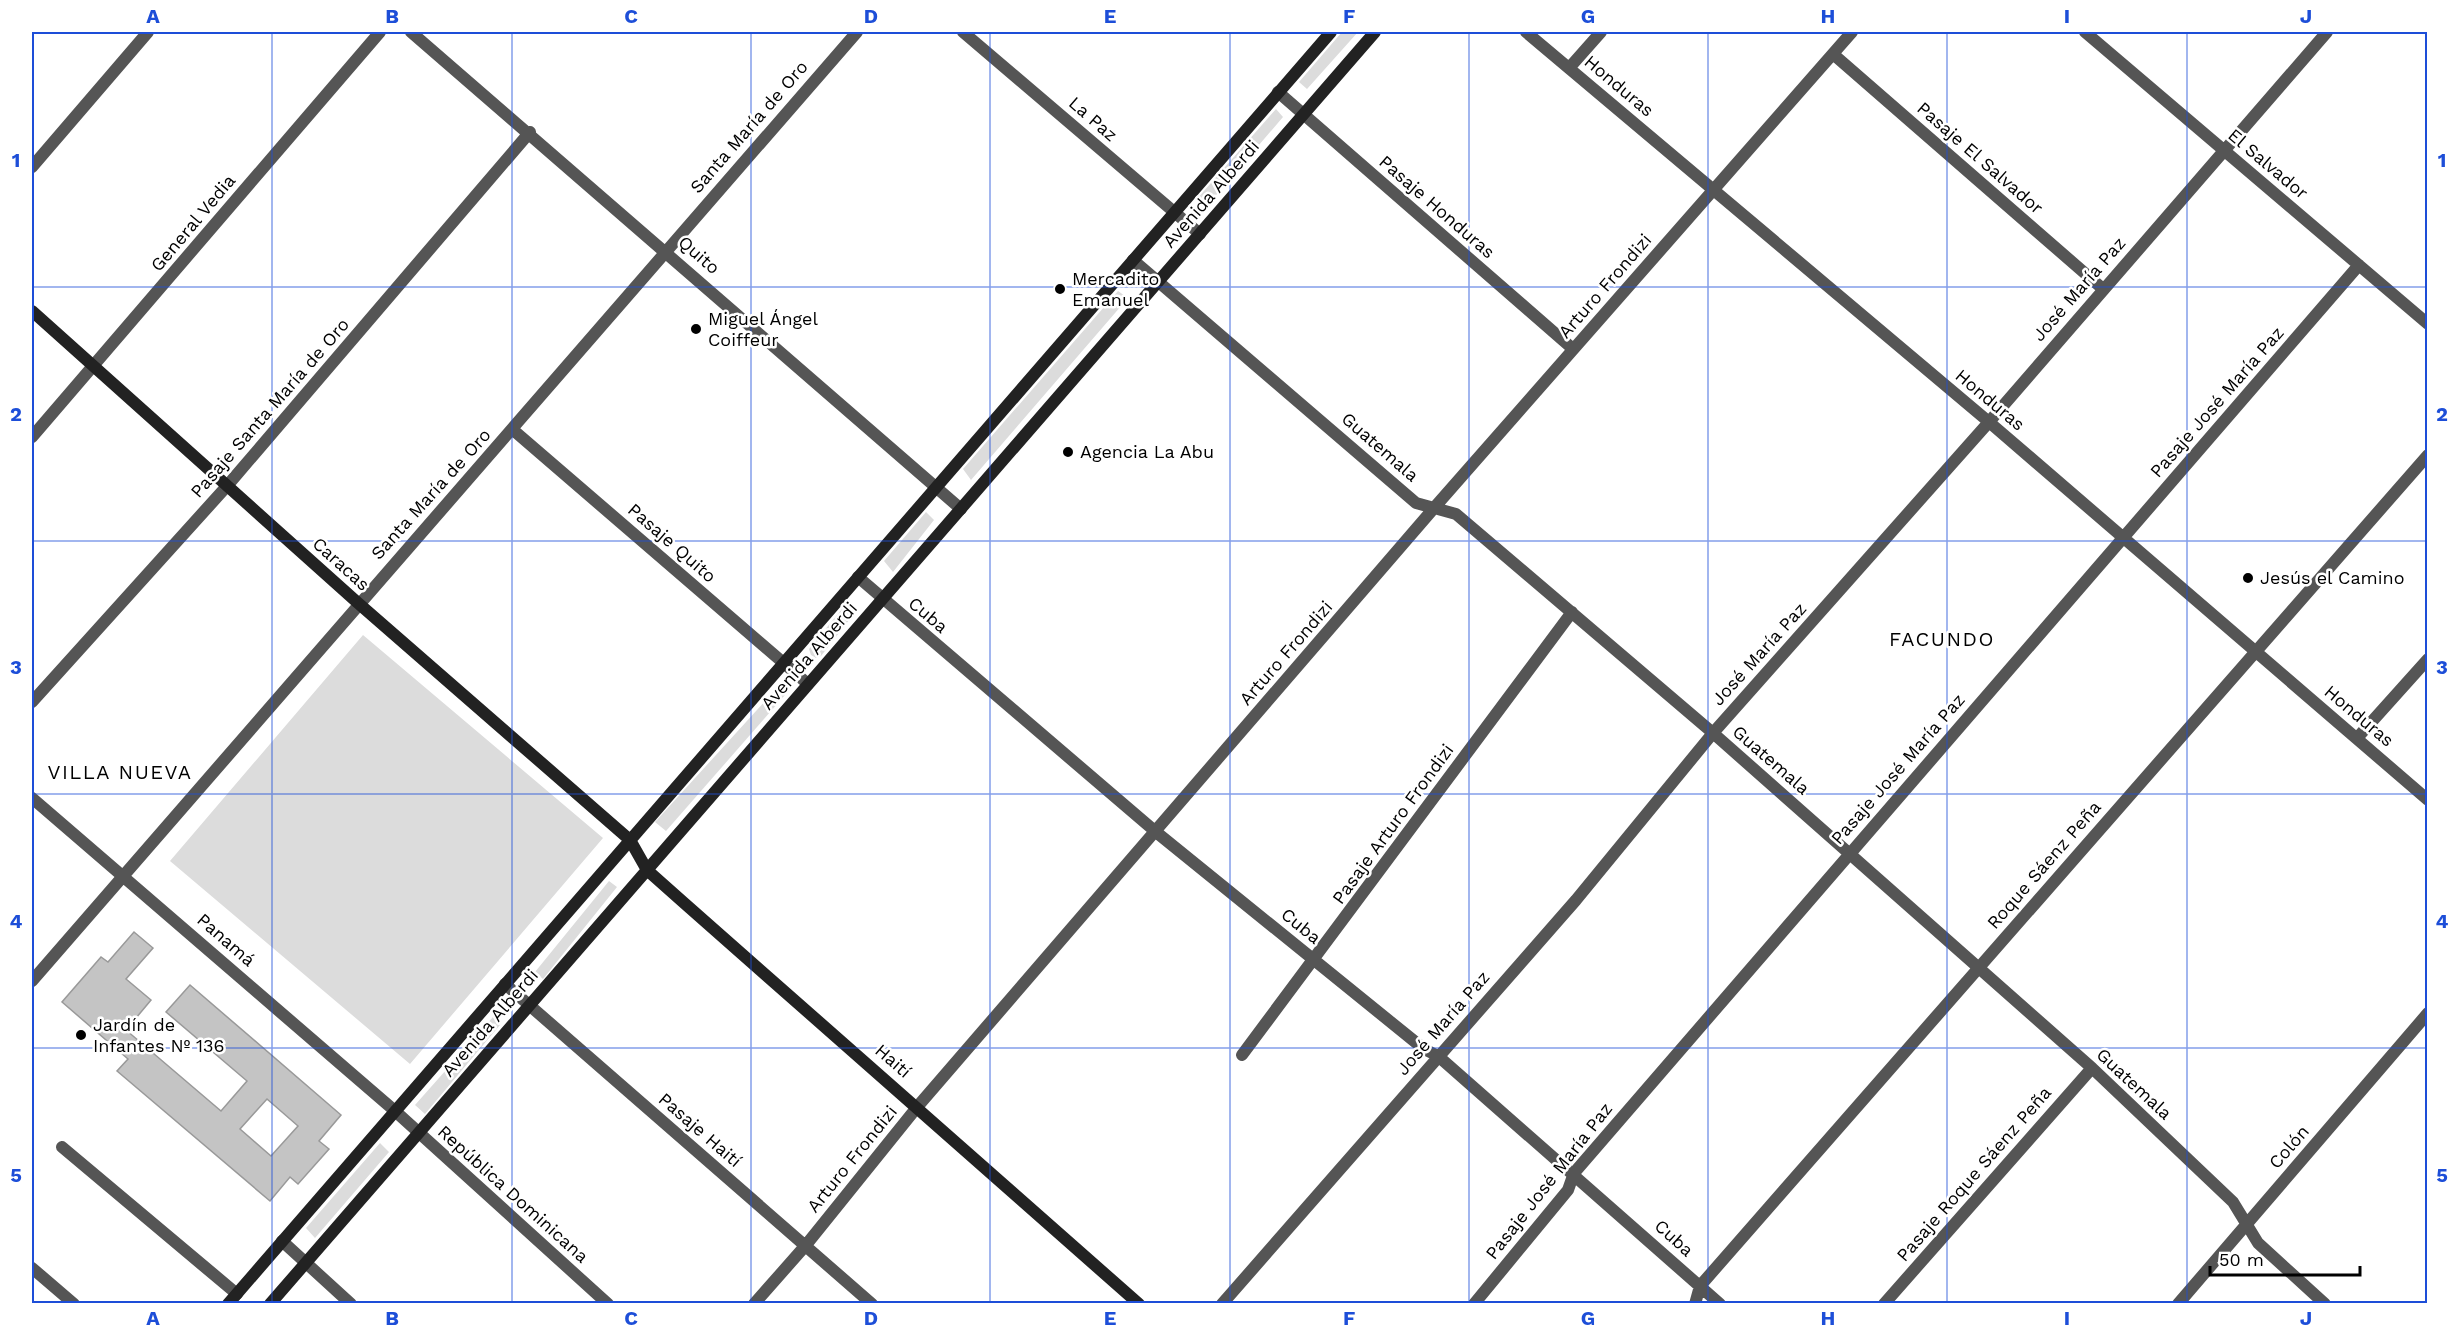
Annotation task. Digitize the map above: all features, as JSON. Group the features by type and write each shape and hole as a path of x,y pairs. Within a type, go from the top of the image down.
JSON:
{"main road":[{"name":"Avenida Alberdi","path":"228,1304 1331,32"},
{"name":"Avenida Alberdi","path":"270,1304 1375,32"},
{"name":"Caracas","path":"32,311 358,603 630,840"},
{"name":"Haití","path":"630,840 647,870 1139,1304"}],"street":[{"path":"32,166 148,32"},
{"name":"General Vedia","path":"32,437 380,32"},
{"name":"Quito","path":"411,32 530,132 961,509"},
{"name":"Santa María de Oro","path":"32,981 358,603 857,32"},
{"name":"La Paz","path":"963,32 1200,234"},
{"name":"Honduras","path":"1526,32 1989,422 2254,651 2358,737 2427,800"},
{"path":"1570,67 1600,32"},
{"name":"Arturo Frondizi","path":"754,1304 806,1245 918,1107 1434,508 1852,32"},
{"name":"El Salvador","path":"2085,32 2427,324"},
{"name":"José María Paz","path":"1222,1304 1576,900 1713,733 1989,422 2326,32"},
{"name":"Pasaje El Salvador","path":"1833,54 2103,289"},
{"name":"Pasaje Honduras","path":"1278,92 1573,349"},
{"name":"Pasaje Santa María de Oro","path":"32,702 227,486 530,132"},
{"name":"Guatemala","path":"1133,260 1416,502 1456,514 1713,733 2092,1068 2233,1202 2258,1243 2325,1304"},
{"name":"Pasaje José María Paz","path":"1474,1304 1569,1190 1574,1173 2359,265"},
{"name":"Pasaje Quito","path":"512,429 808,684"},
{"name":"Roque Sáenz Peña","path":"1695,1304 1700,1286 2427,455"},
{"name":"Cuba","path":"858,577 1156,832 1424,1049 1438,1056 1574,1173 1720,1304"},
{"name":"Pasaje Arturo Frondizi","path":"1242,1055 1315,961 1572,612"},
{"path":"2358,737 2427,659"},
{"name":"Panamá","path":"32,798 395,1111"},
{"name":"Pasaje Haití","path":"505,984 872,1304"},
{"name":"Colón","path":"2178,1304 2427,1013"},
{"name":"Pasaje Roque Sáenz Peña","path":"1884,1304 2092,1068"},
{"name":"República Dominicana","path":"395,1111 608,1304"},
{"path":"62,1147 237,1293"},
{"path":"282,1241 351,1304"},
{"path":"32,1268 74,1304"}],"shaded area":[{"path":"1342,32 1358,32 1307,89 1299,82"},
{"path":"1276,109 1283,117 1205,208 1196,200"},
{"path":"1118,291 1128,298 971,480 963,469"},
{"path":"926,512 934,520 893,572 884,561"},
{"path":"848,608 853,615 821,656 816,658 811,655 809,649 842,609"},
{"path":"363,635 603,838 410,1064 170,861"},
{"path":"776,689 785,695 666,831 655,822"},
{"path":"609,881 617,887 543,979 535,972"},
{"path":"493,1017 500,1025 425,1114 415,1105"},
{"path":"380,1143 389,1152 315,1238 306,1228"}],"building":[{"path":"134,932 153,948 126,979 151,1000 126,1030 221,1111 247,1081 166,1012 190,985 341,1115 319,1141 329,1149 298,1184 290,1177 270,1201 117,1071 128,1059 62,1002 101,957 108,962","holes":["267,1099 298,1126 271,1156 240,1129"]}],"place":[{"name":"Mercadito Emanuel","path":"1060,289"},
{"name":"Miguel Ángel Coiffeur","path":"696,329"},
{"name":"Agencia La Abu","path":"1068,452"},
{"name":"Jesús el Camino","path":"2248,578"},
{"name":"Jardín de Infantes Nº 136","path":"81,1035"}],"district":[{"name":"FACUNDO","path":"1942,639"},
{"name":"VILLA NUEVA","path":"120,772"}]}
